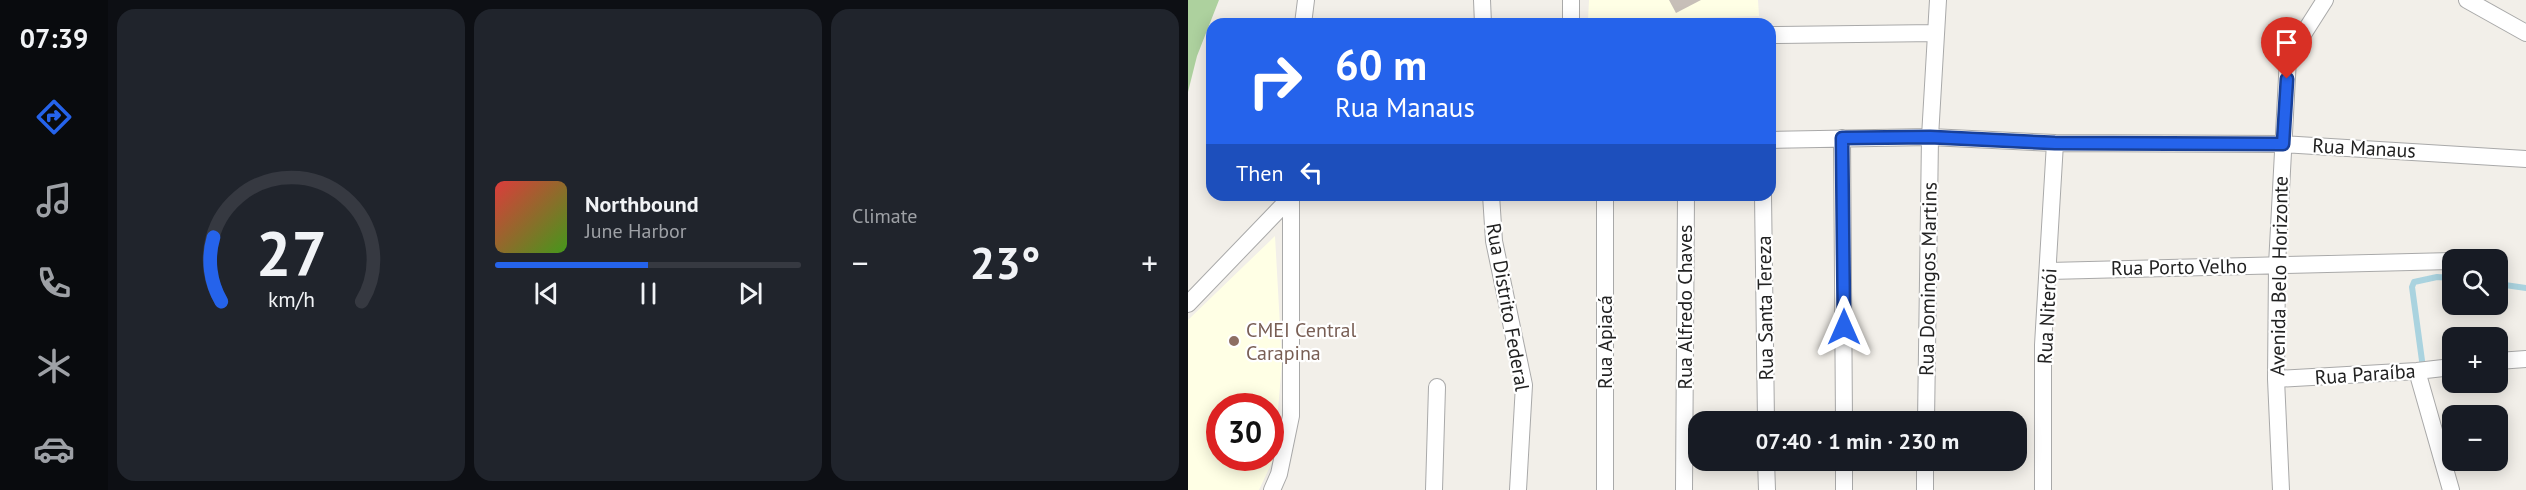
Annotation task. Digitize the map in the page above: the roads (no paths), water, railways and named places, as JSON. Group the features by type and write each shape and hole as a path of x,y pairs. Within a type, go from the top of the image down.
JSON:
{"street":[{"path":"1304,18 1306,0"},
{"path":"1482,0 1483,18"},
{"path":"1571,0 1571,18"},
{"name":"Rua Domingos Martins","path":"1926,411 1930,137 1938,0"},
{"name":"Avenida Belo Horizonte","path":"2281,490 2276,379 2277,265 2288,58 2325,0"},
{"path":"2467,0 2526,33"},
{"path":"1776,35 1936,33"},
{"name":"Rua Manaus","path":"1776,140 1930,137 2055,143 2283,144 2526,159"},
{"path":"1842,138 1844,411"},
{"name":"Rua Niterói","path":"2043,490 2043,345 2055,143"},
{"path":"1188,304 1286,201"},
{"path":"1272,490 1279,474 1291,416 1291,201"},
{"name":"Rua Distrito Federal","path":"1491,201 1494,241 1524,385 1518,490"},
{"name":"Rua Apiacá","path":"1605,201 1605,490"},
{"name":"Rua Alfredo Chaves","path":"1684,490 1686,201"},
{"name":"Rua Santa Tereza","path":"1763,201 1766,411"},
{"name":"Rua Porto Velho","path":"2049,271 2442,261"},
{"path":"2508,360 2526,359"},
{"name":"Rua Paraíba","path":"2276,379 2442,368"},
{"path":"2417,371 2451,490"},
{"path":"1434,490 1437,387"},
{"path":"1766,471 1767,490"},
{"path":"1844,471 1844,490"},
{"path":"1925,490 1926,471"}],"waterway":[{"path":"2423,368 2412,287 2414,282 2442,277"},
{"path":"2508,285 2526,288"}],"place":[{"name":"CMEI Central Carapina","path":"1234,341"}]}
